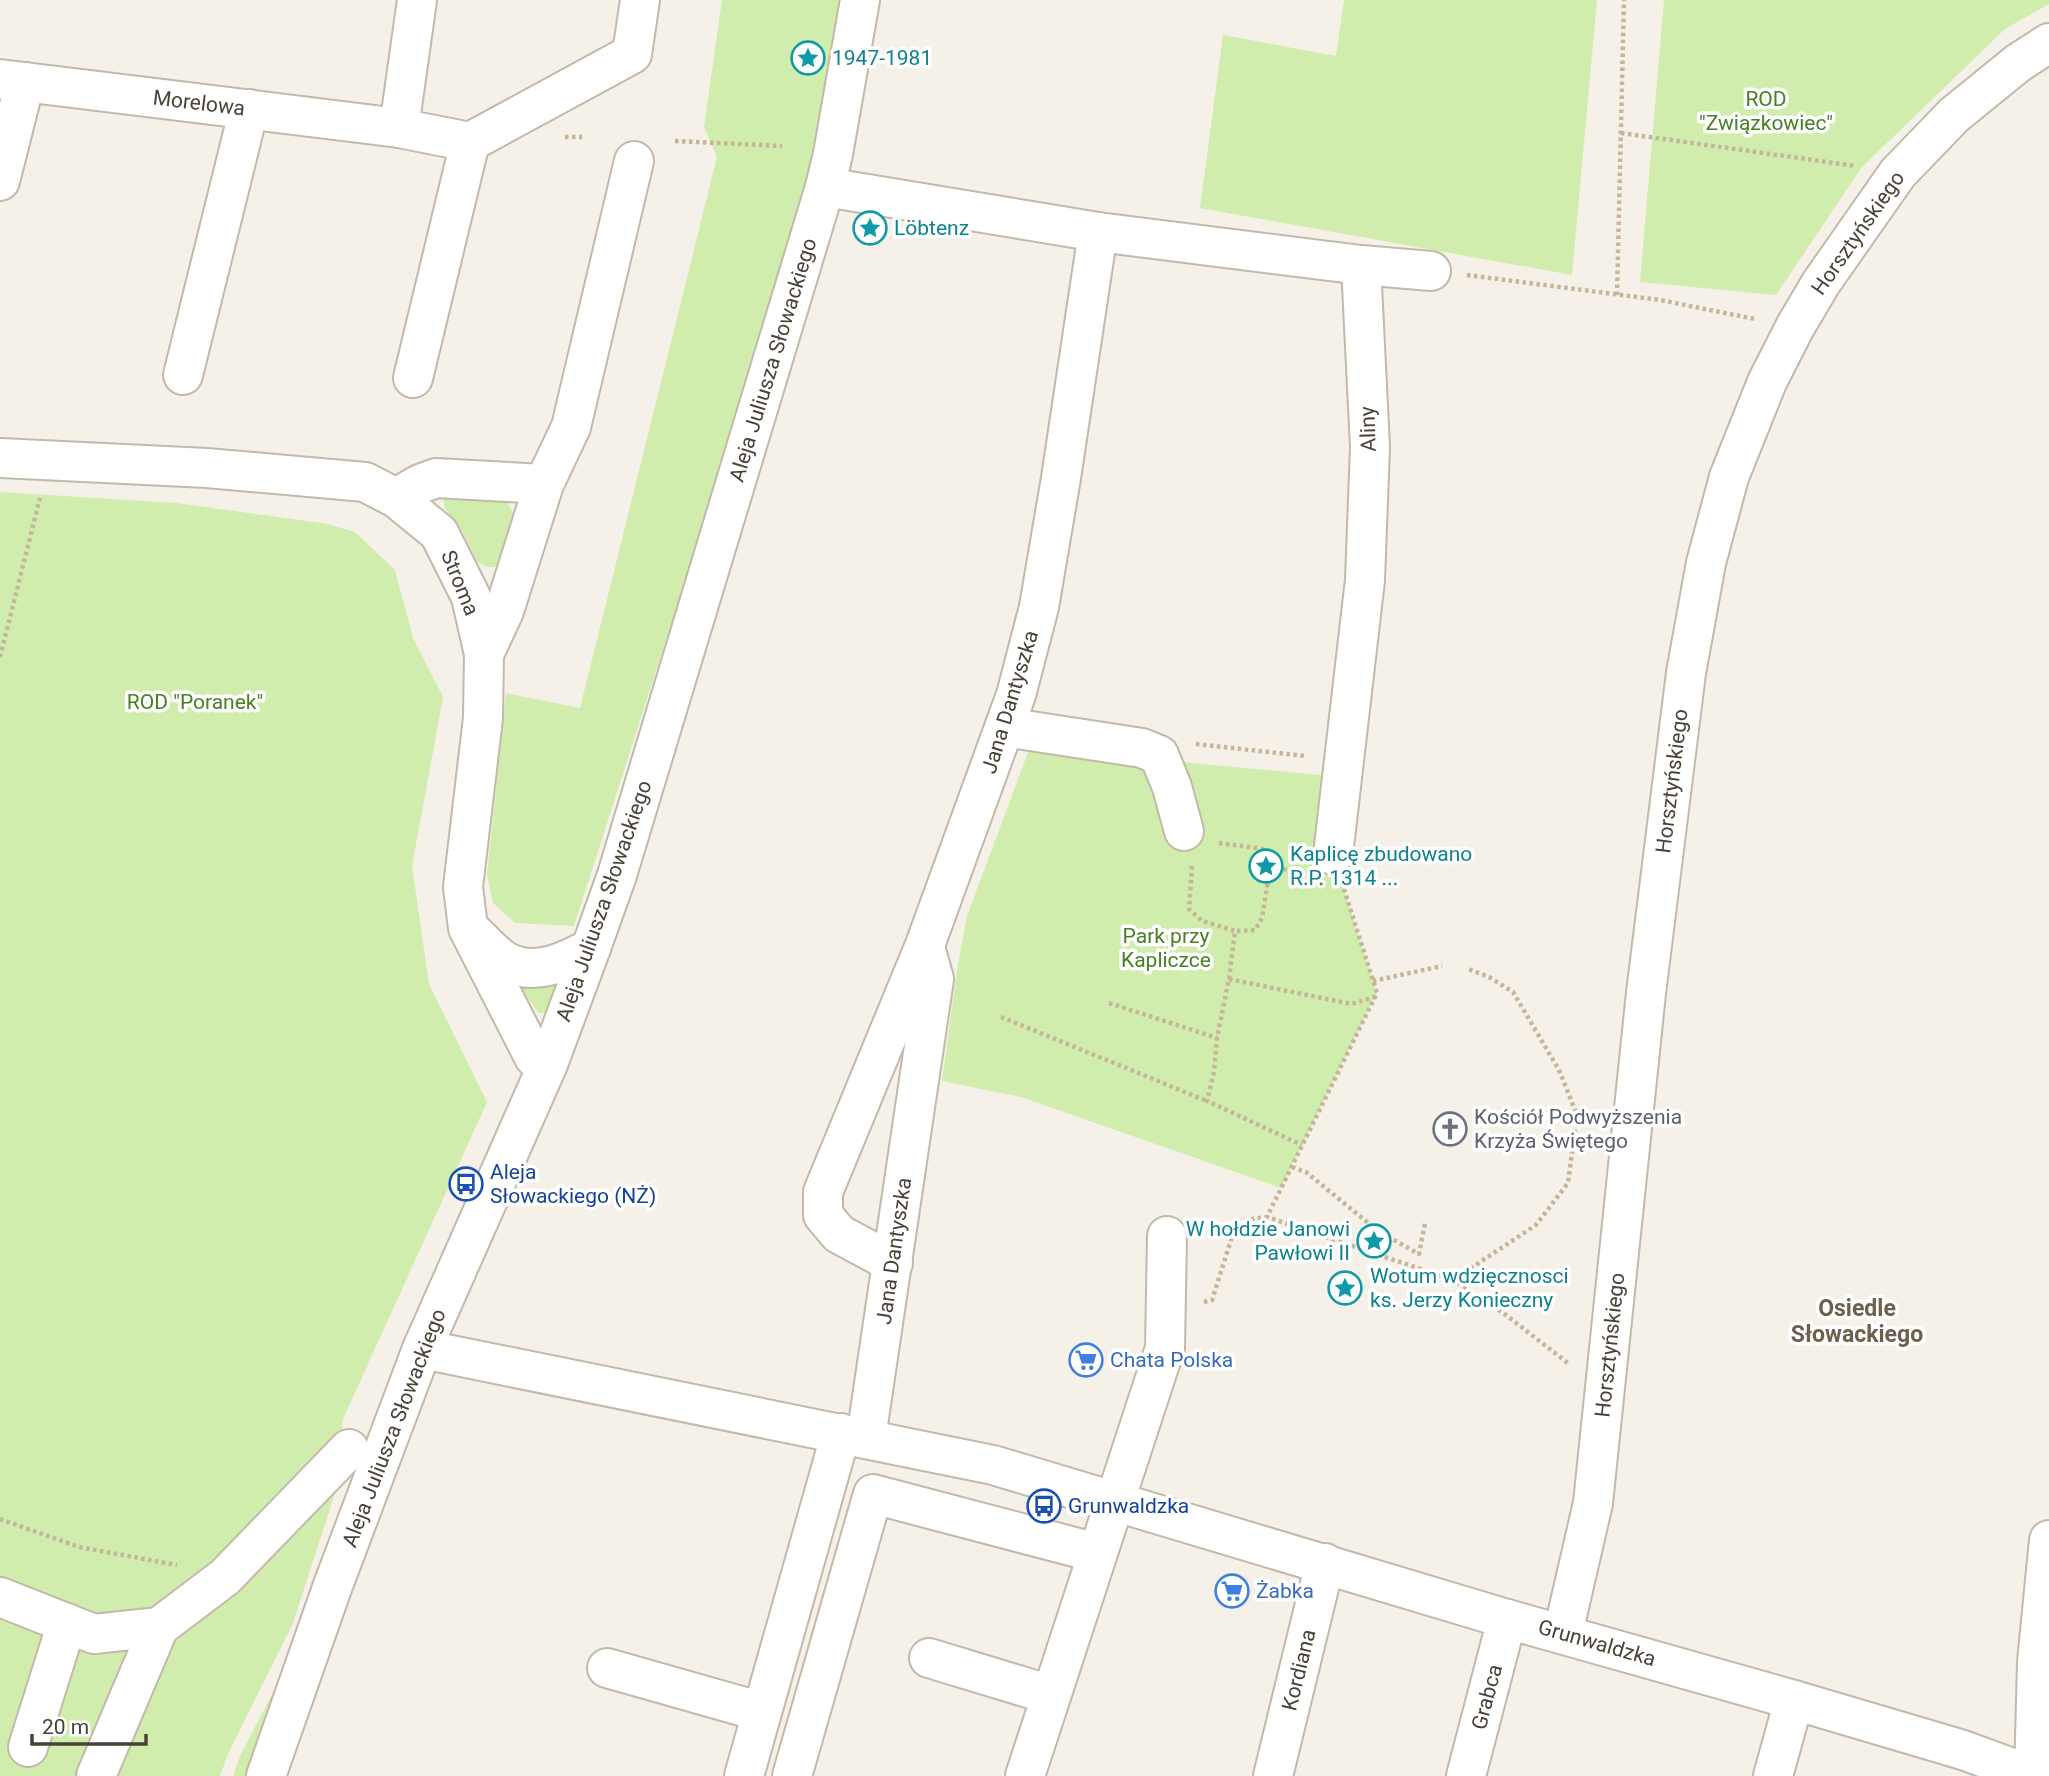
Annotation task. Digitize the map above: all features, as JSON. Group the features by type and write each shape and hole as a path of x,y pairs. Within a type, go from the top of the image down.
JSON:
{"street":[{"path":"399,128 417,0"},
{"path":"414,378 470,142 632,54 639,0"},
{"name":"Aleja Juliusza Słowackiego","path":"266,1776 332,1588 422,1349 548,1064 592,948 625,849 825,187 860,0"},
{"name":"Horsztyńskiego","path":"1563,1633 1593,1503 1647,980 1685,673 1706,563 1729,477 1767,382 1821,282 1898,173 1954,115 2018,63 2049,43"},
{"path":"0,181 13,81"},
{"name":"Morelowa","path":"13,81 399,128 470,142"},
{"path":"183,375 249,109"},
{"path":"484,654 504,611 544,484 571,427 634,161"},
{"path":"825,187 1098,232 1360,265 1431,271"},
{"name":"Jana Dantyszka","path":"744,1776 762,1712 854,1436 893,1263 934,979 925,945 1016,695 1039,607 1098,232"},
{"name":"Aliny","path":"1319,865 1365,580 1370,447 1360,265"},
{"name":"Stroma","path":"0,457 207,468 365,482 396,498 439,533 471,597 484,654 483,718 463,887 468,928 534,1057 548,1064"},
{"path":"396,498 419,484 436,478 544,484"},
{"path":"1005,727 1142,748 1159,755 1195,842"},
{"path":"468,928 507,962 532,969 560,964 592,948"},
{"path":"893,1263 839,1234 823,1215 823,1192 925,945"},
{"path":"1025,1776 1165,1348 1167,1236"},
{"name":"Grunwaldzka","path":"422,1349 993,1465 1507,1619 1963,1750 2034,1776"},
{"path":"96,1776 159,1627 225,1577 349,1449"},
{"path":"792,1776 873,1494 1097,1553"},
{"path":"2034,1776 2037,1662 2049,1540"},
{"name":"Kordiana","path":"1273,1776 1325,1563"},
{"path":"0,1597 94,1634 159,1627"},
{"name":"Grabca","path":"1466,1776 1507,1619"},
{"path":"28,1747 66,1623"},
{"path":"929,1658 1051,1695"},
{"path":"607,1668 762,1712"},
{"path":"1773,1776 1794,1700"}],"path":[{"path":"1617,295 1624,0"},
{"path":"1621,133 1898,173"},
{"path":"560,136 582,137"},
{"path":"675,141 782,146"},
{"path":"1431,271 1660,300 1755,319"},
{"path":"0,657 50,460"},
{"path":"1168,775 1188,743 1308,757"},
{"path":"1195,842 1264,849 1272,856 1262,918 1255,930 1235,930 1202,921 1189,909 1195,842"},
{"path":"1270,865 1319,865 1377,993 1267,1217 1453,1280 1506,1314 1570,1365"},
{"path":"1207,1101 1214,1072 1235,930"},
{"path":"1373,981 1442,965"},
{"path":"1453,1280 1536,1225 1569,1183 1577,1115 1559,1070 1513,992 1489,977 1468,969"},
{"path":"1229,979 1351,1004 1376,996"},
{"path":"1109,1003 1217,1038"},
{"path":"1002,1017 1207,1101 1302,1146"},
{"path":"1292,1167 1306,1172 1378,1231 1419,1254 1425,1223"},
{"path":"0,1519 79,1547 158,1560 225,1577"}],"green space":[{"path":"722,0 840,0 822,117 780,286 574,926 515,923 493,903 487,875 506,693 580,708 717,157 704,127"},
{"path":"1344,0 1597,0 1572,275 1200,208 1223,35 1336,56"},
{"name":"ROD \"Związkowiec\"","path":"1664,0 2049,0 2049,4 2005,29 1862,167 1776,295 1640,282"},
{"name":"ROD \"Poranek\"","path":"0,492 176,503 328,524 355,532 395,570 413,638 443,697 412,866 429,984 487,1102 343,1419 336,1490 293,1623 228,1754 220,1776 0,1776"},
{"path":"500,495 513,512 515,533 507,561 496,567 487,567 477,562 463,532 445,508 443,497"},
{"name":"Park przy Kapliczce","path":"1033,739 1191,763 1332,776 1333,855 1377,993 1281,1188 1021,1097 942,1081 967,916"},
{"path":"562,979 551,1012 539,1013 520,984"},
{"path":"287,1665 247,1776 233,1776 239,1758"}],"place":[{"name":"1947-1981","path":"808,58"},
{"name":"Löbtenz","path":"870,228"},
{"name":"Kaplicę zbudowano R.P. 1314 ...","path":"1266,866"},
{"name":"Kościół Podwyższenia Krzyża Świętego","path":"1450,1129"},
{"name":"Aleja Słowackiego (NŻ)","path":"466,1184"},
{"name":"W hołdzie Janowi Pawłowi II","path":"1374,1241"},
{"name":"Wotum wdzięcznosci ks. Jerzy Konieczny","path":"1345,1288"},
{"name":"Chata Polska","path":"1086,1360"},
{"name":"Grunwaldzka","path":"1044,1506"},
{"name":"Żabka","path":"1232,1591"}],"district":[{"name":"Osiedle Słowackiego","path":"1857,1321"}]}
